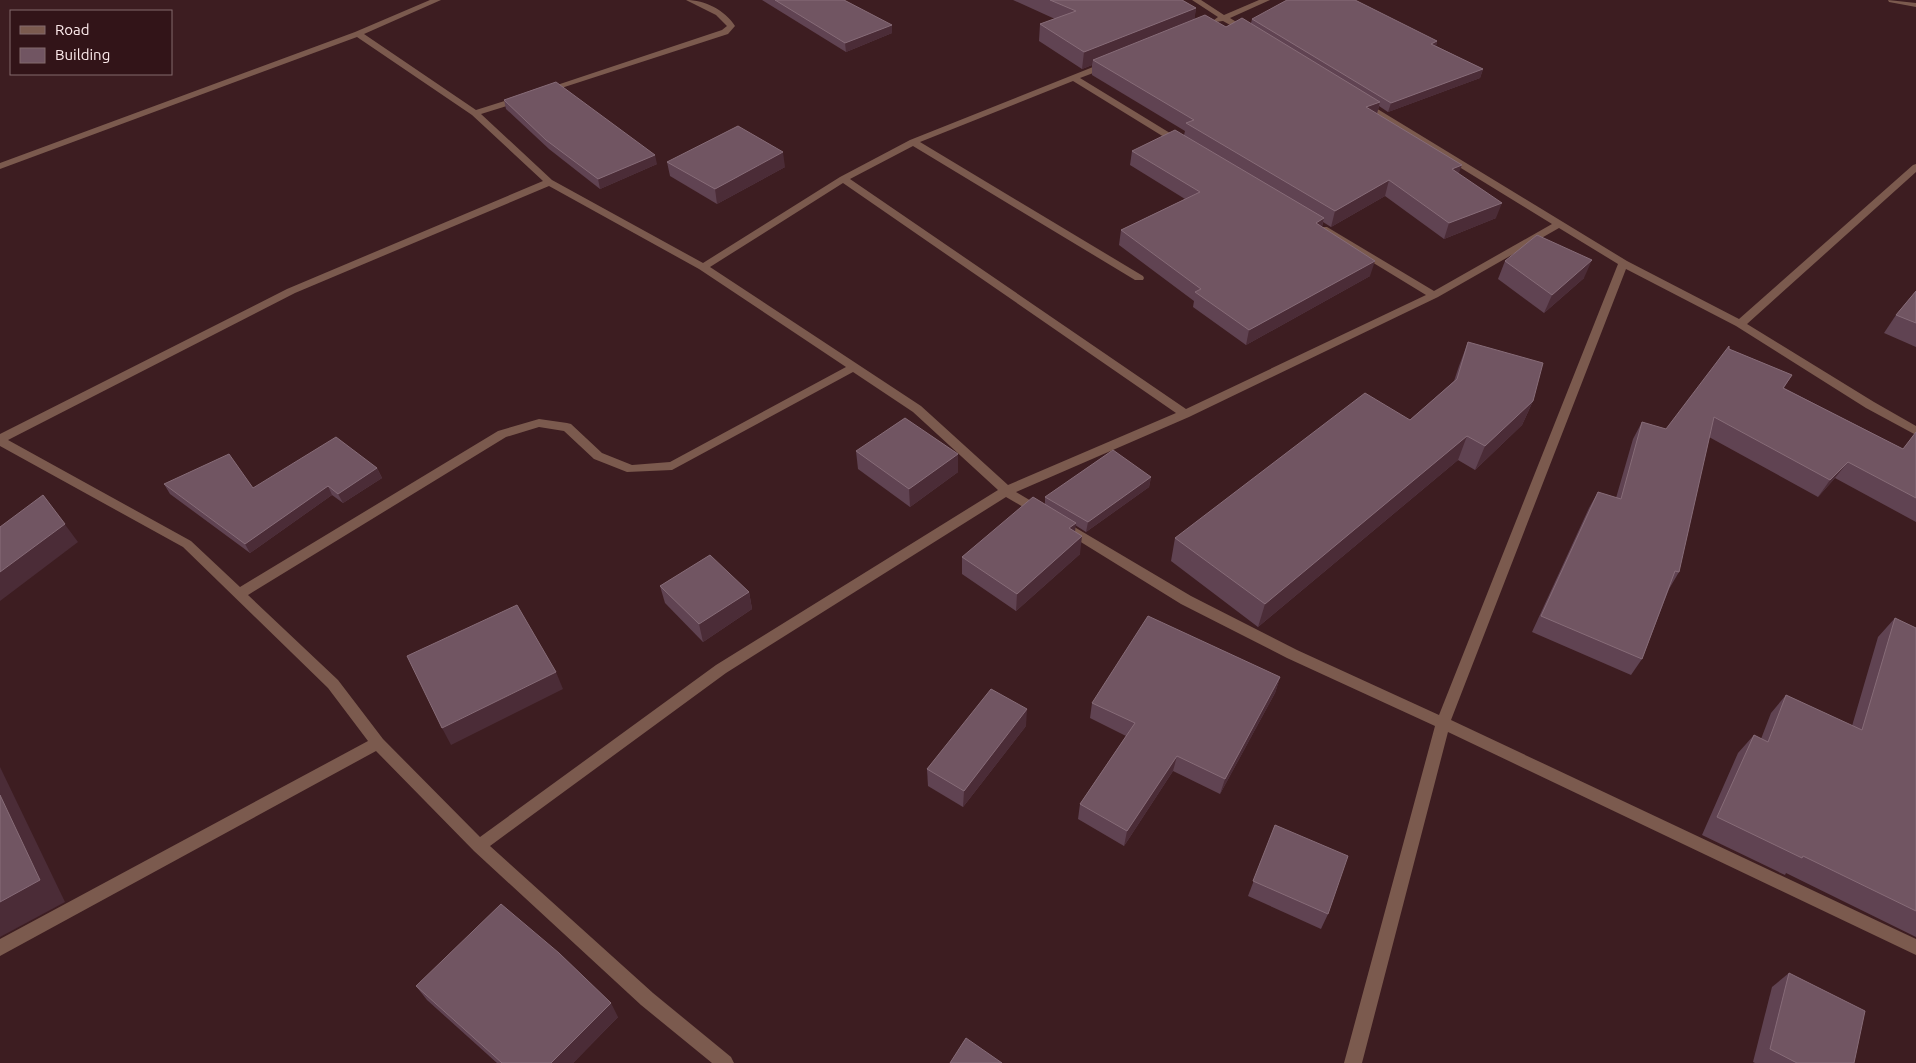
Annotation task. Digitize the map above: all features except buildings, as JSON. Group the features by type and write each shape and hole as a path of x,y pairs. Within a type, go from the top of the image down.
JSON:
{"street":[{"path":"0,166 358,34 437,0"},
{"path":"540,92 725,32 732,26 729,20 718,13 690,0"},
{"path":"1196,0 1257,38"},
{"path":"1206,25 1266,0"},
{"path":"1892,0 1916,5"},
{"path":"358,34 475,113 549,182 703,267 917,409 1006,491 1195,604 1292,654 1443,722 1916,947"},
{"path":"703,267 843,179 913,142 1117,60"},
{"path":"1073,78 1190,149"},
{"path":"475,113 530,95"},
{"path":"1357,100 1558,224 1624,263 1740,324 1870,405 1916,431"},
{"path":"913,142 1139,278"},
{"path":"1740,324 1916,168"},
{"path":"843,179 1185,414"},
{"path":"0,440 291,290 549,182"},
{"path":"1316,224 1434,295"},
{"path":"479,846 721,669 1006,491 1185,414 1434,295 1558,224"},
{"path":"1353,1063 1443,722 1624,263"},
{"path":"239,594 502,434 539,423 567,426 598,456 615,463 631,469 672,466 854,368"},
{"path":"0,440 187,544 333,684 378,743 479,846 646,999 724,1063"},
{"path":"0,948 378,743"}]}
